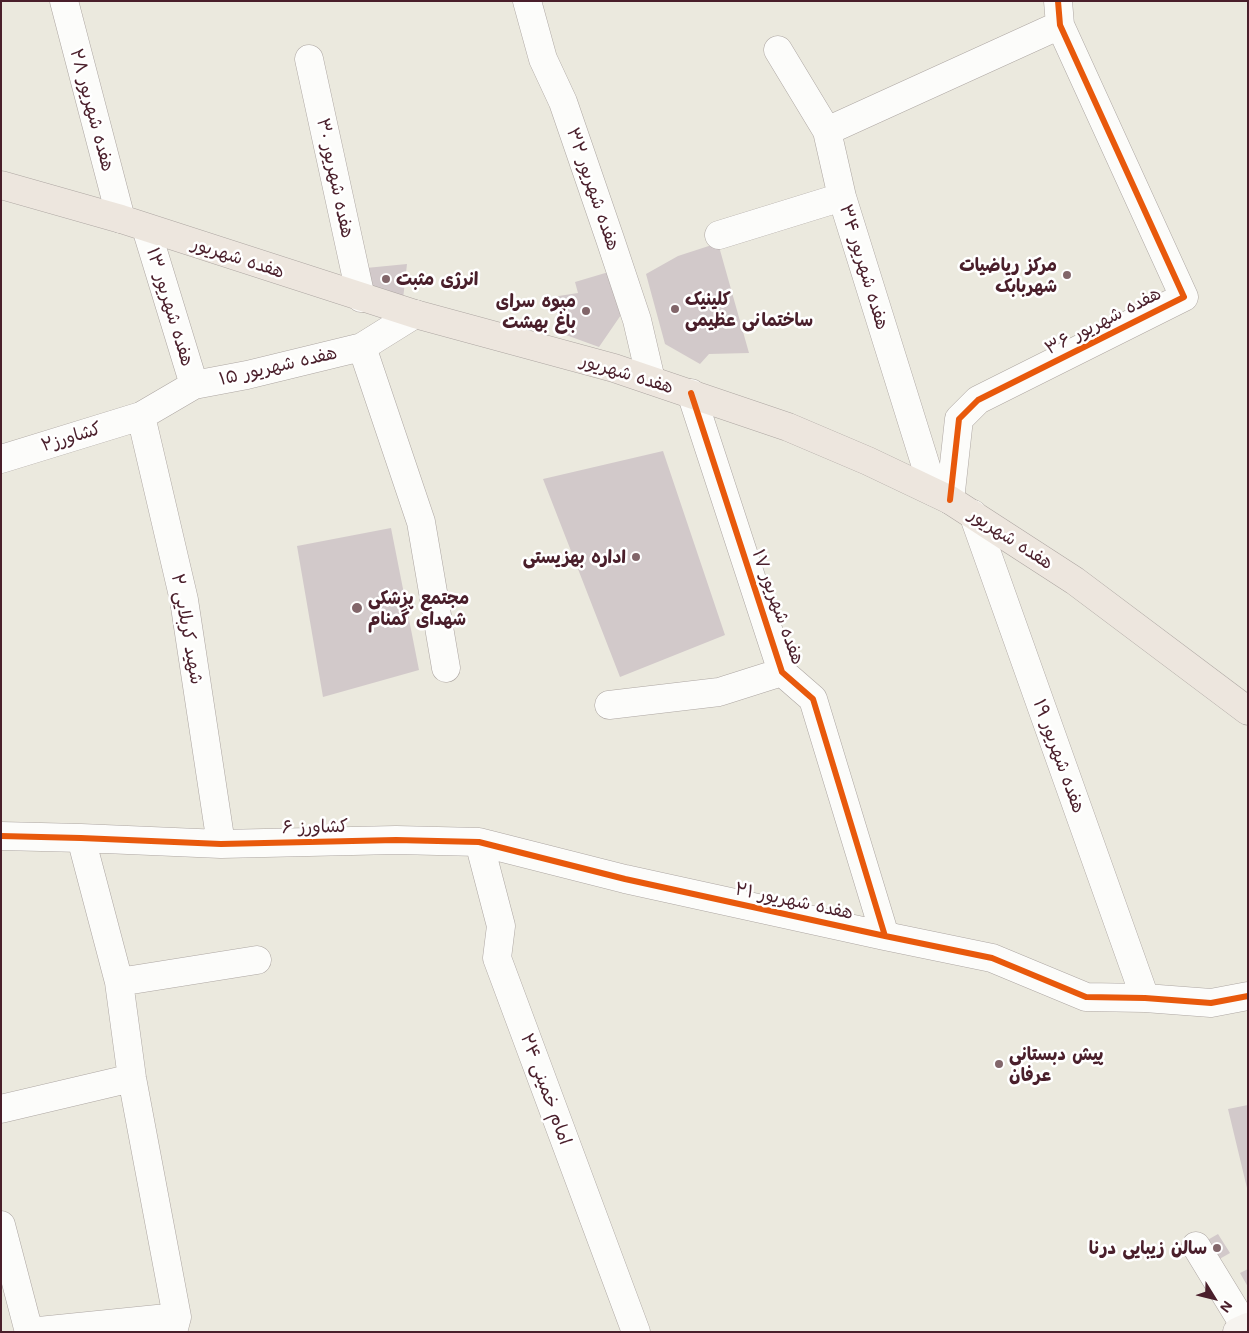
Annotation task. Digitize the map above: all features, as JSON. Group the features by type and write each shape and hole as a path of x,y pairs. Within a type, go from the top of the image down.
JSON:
{"main road":[{"name":"هفده شهریور","path":"1,185 121,219 361,298 614,368 788,427 868,461 942,496 974,514 1075,581 1248,711"}],"street":[{"name":"هفده شهریور ۲۸","path":"64,1 121,219"},
{"name":"هفده شهریور ۳۲","path":"527,1 543,60 563,102 637,320 651,380"},
{"path":"827,130 1059,13"},
{"name":"هفده شهریور ۳۶","path":"942,496 959,419 978,400 1184,298 1059,13"},
{"name":"هفده شهریور ۳۴","path":"778,50 827,130 842,197 942,496"},
{"name":"هفده شهریور ۳۰","path":"309,59 361,298"},
{"path":"719,235 842,197"},
{"name":"هفده شهریور ۱۳","path":"146,228 194,385"},
{"name":"هفده شهریور ۱۵","path":"141,416 194,385 362,347 415,314"},
{"path":"362,347 421,522 446,668"},
{"name":"هفده شهریور ۱۷","path":"691,393 782,672 813,699 884,936"},
{"name":"کشاورز۲","path":"1,459 141,416"},
{"name":"شهید کربلایی ۲","path":"141,416 184,600 221,844"},
{"name":"هفده شهریور ۱۹","path":"974,514 1145,998"},
{"path":"609,705 719,692 782,672"},
{"name":"کشاورز ۶","path":"1,836 221,844 396,840 479,842 625,879"},
{"path":"1,1225 29,1332 175,1324 132,1078 119,982 81,838"},
{"name":"امام خمینی ۲۴","path":"479,842 502,926 498,958 636,1332"},
{"name":"هفده شهریور ۲۱","path":"625,879 992,958 1086,997 1145,998 1211,1003 1248,996"},
{"path":"119,982 257,960"},
{"path":"1,1109 132,1078"},
{"path":"1196,1246 1244,1329"}],"building":[{"path":"718,243 749,353 709,354 700,364 665,344 646,274 678,256"},
{"name":"انرژی مثبت","path":"407,264 403,299 368,290 366,268"},
{"name":"میوه سرای باغ بهشت","path":"612,271 623,312 599,347 555,331 565,315 544,309 552,297 578,293 575,282"},
{"name":"اداره بهزیستی","path":"663,451 725,635 620,677 543,479"},
{"name":"مجتمع پزشکی شهدای گمنام","path":"391,528 419,670 323,697 297,546"},
{"path":"1248,1105 1248,1188 1247,1188 1228,1109"},
{"name":"سالن زیبایی درنا","path":"1218,1234 1230,1253 1216,1261 1204,1242"},
{"path":"1248,1269 1248,1287 1240,1273"}],"cycle path":[{"path":"950,500 959,419 978,400 1184,297 1060,25 1058,1"},
{"path":"691,393 782,672 813,699 885,936"},
{"path":"1,836 221,844 396,840 479,842 625,879 992,958 1086,997 1145,998 1211,1003 1248,996"}],"place":[{"name":"مرکز ریاضیات شهربابک","path":"1067,275"},
{"name":"انرژی مثبت","path":"386,279"},
{"name":"کلینیک ساختمانی عظیمی","path":"675,309"},
{"name":"میوه سرای باغ بهشت","path":"586,311"},
{"name":"اداره بهزیستی","path":"636,557"},
{"name":"مجتمع پزشکی شهدای گمنام","path":"357,608"},
{"name":"پیش دبستانی عرفان","path":"999,1064"},
{"name":"سالن زیبایی درنا","path":"1217,1248"}]}
